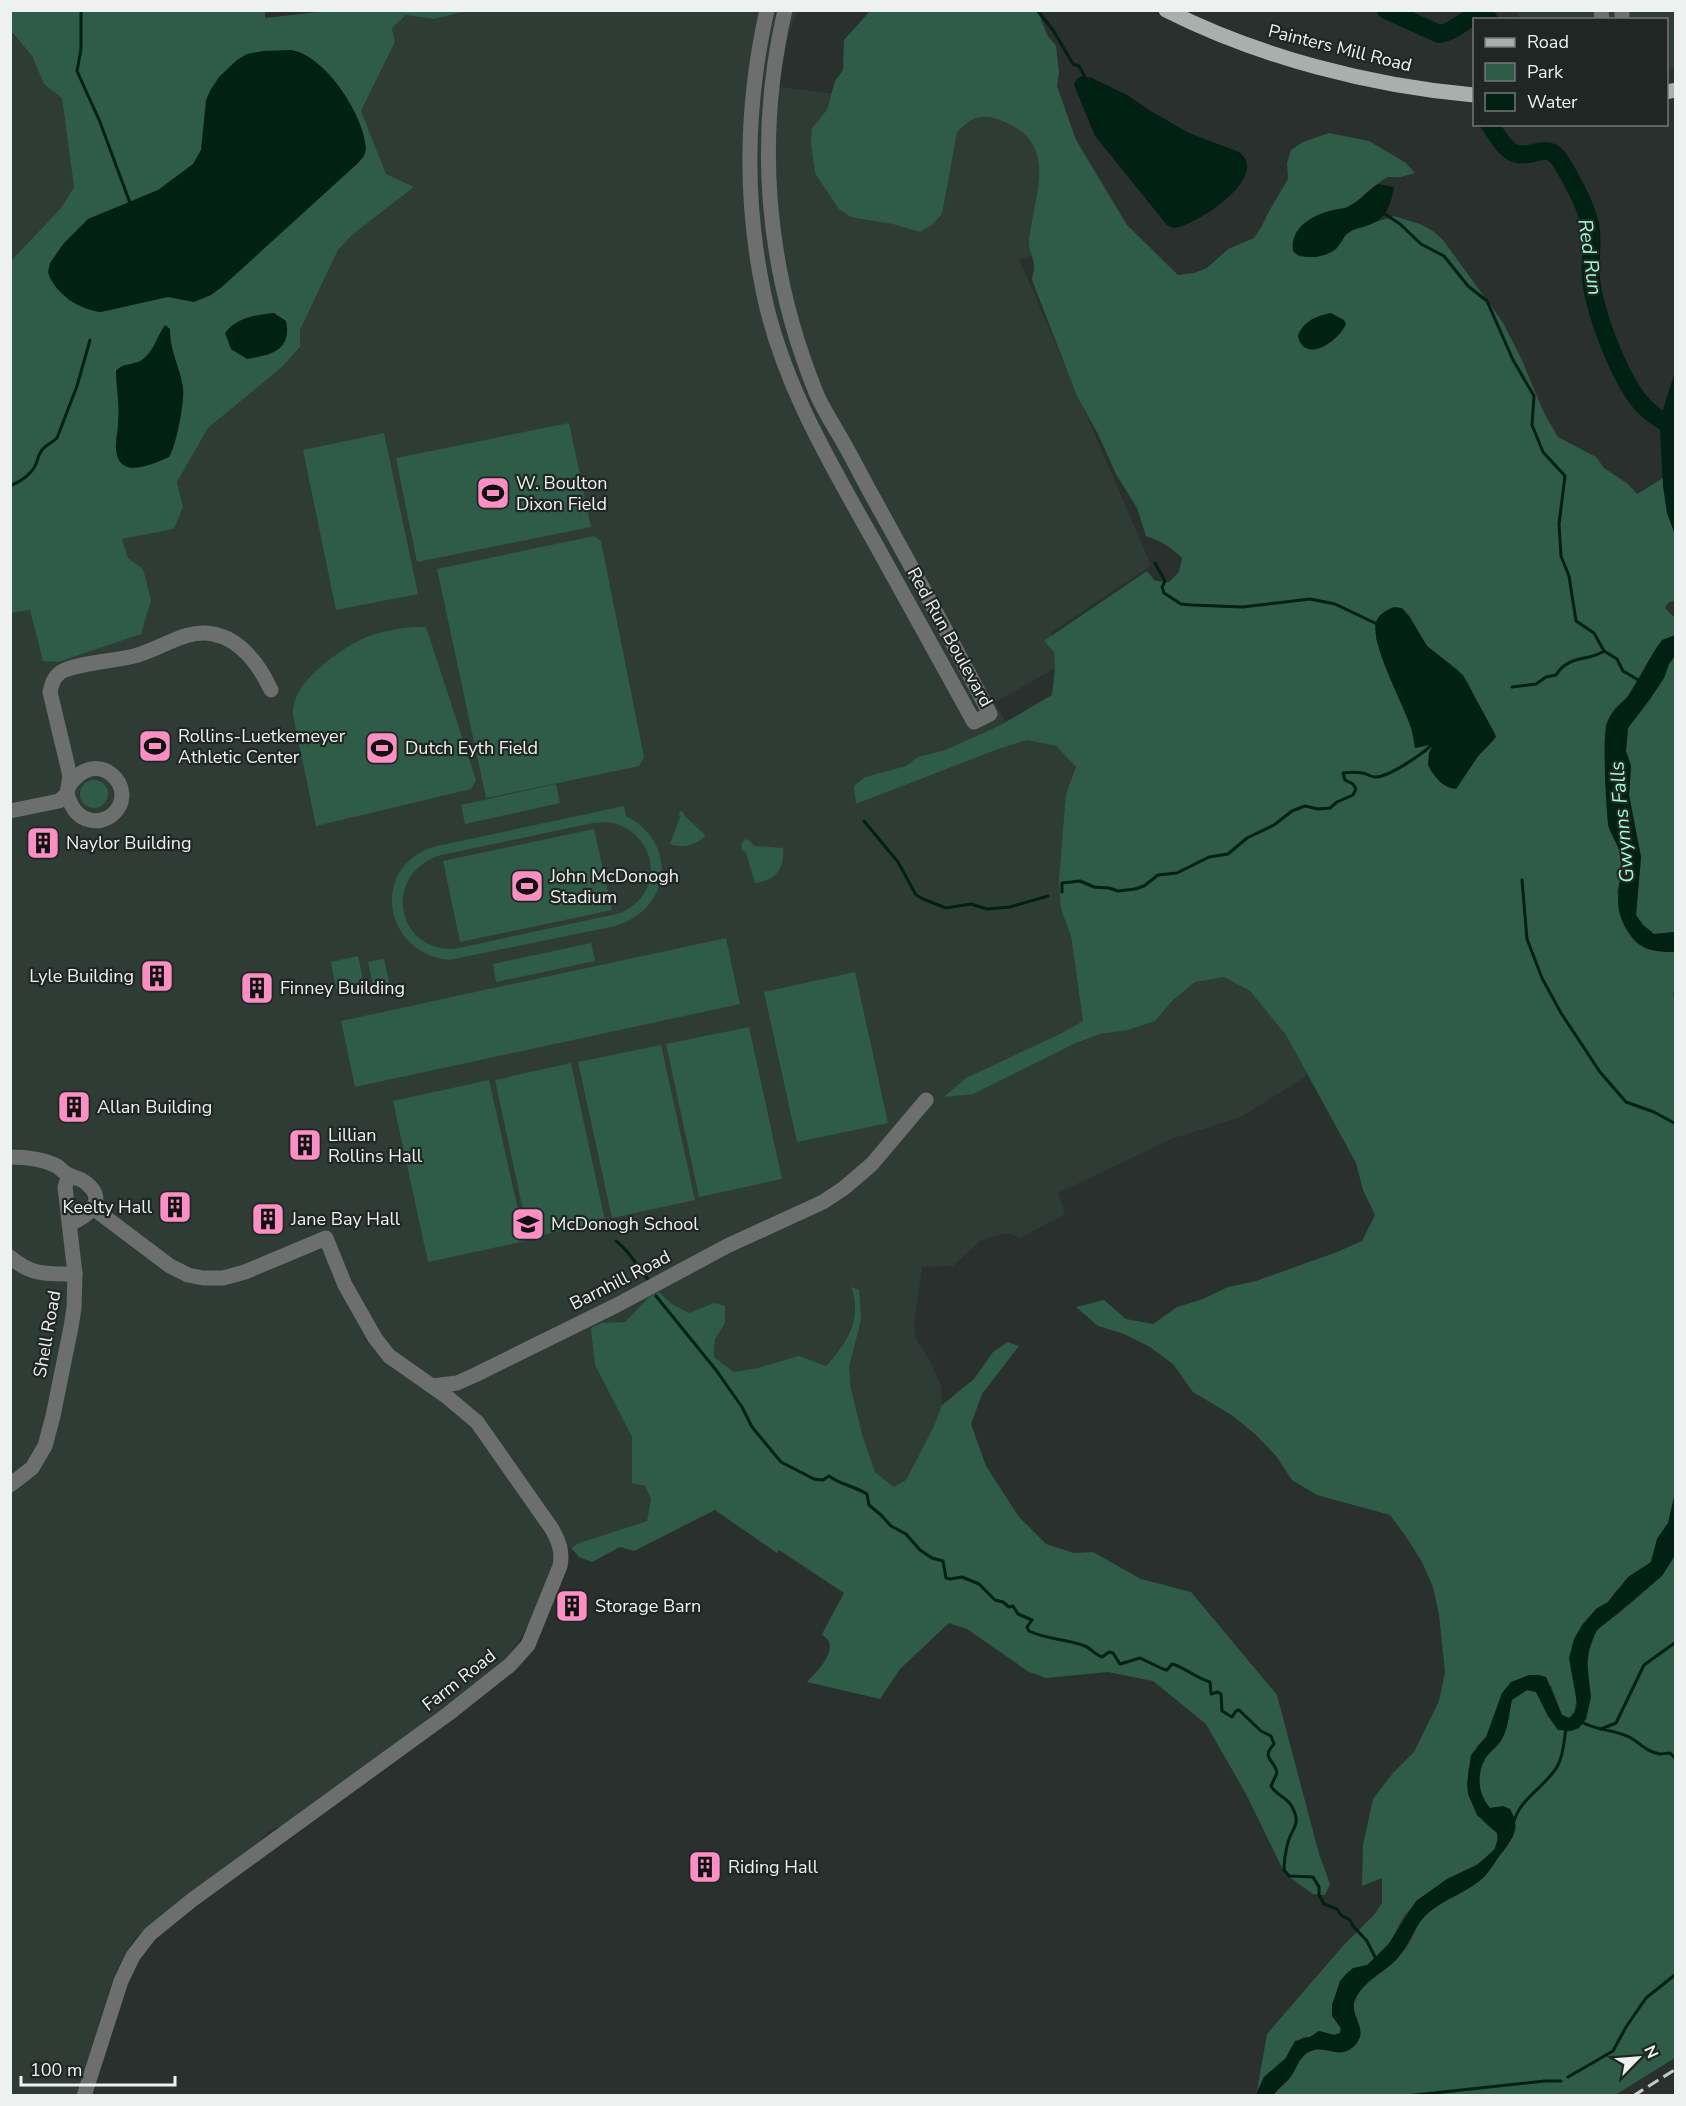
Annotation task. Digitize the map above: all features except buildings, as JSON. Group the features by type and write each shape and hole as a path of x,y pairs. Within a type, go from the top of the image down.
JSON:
{"main road":[{"name":"Painters Mill Road","path":"1166,10 1232,39 1312,64 1395,84 1468,94"}],"street":[{"name":"Red Run Boulevard","path":"767,10 754,80 749,142 750,194 763,292 793,384 814,431 974,722 990,714 825,412 787,309 768,192 772,83 785,10"},
{"path":"10,811 54,802 68,790 70,777 50,692 54,678 64,671 135,656 193,633 213,633 227,638 245,651 271,690"},
{"name":"Barnhill Road","path":"432,1386 457,1383 475,1375 617,1305 727,1246 823,1202 844,1188 872,1164 926,1100"},
{"path":"10,1157 40,1160 57,1166 87,1184 96,1199 93,1208 83,1218 70,1224"},
{"name":"Shell Road","path":"10,1485 32,1468 45,1446 74,1308 75,1274 65,1187 69,1175"},
{"name":"Farm Road","path":"84,2096 126,1967 150,1934 192,1900 473,1695 517,1659 531,1639 562,1556 558,1540 477,1422 432,1386 389,1356 375,1338 345,1285 326,1238 245,1272 223,1278 203,1278 188,1275 170,1266 93,1208"},
{"path":"10,1257 35,1272 75,1274"}],"shaded area":[{"name":"McDonogh School","path":"466,10 797,11 788,37 778,87 877,99 992,34 1083,240 1019,259 1151,565 1051,633 1066,662 995,702 1007,724 945,750 918,757 907,766 865,777 856,804 1027,740 1056,746 1076,767 1066,794 1061,909 1071,935 1083,1021 1060,1034 1049,1055 1100,1034 1128,1030 1155,1021 1173,1000 1195,982 1224,977 1250,991 1286,1035 1308,1075 1241,1117 1171,1139 1058,1193 1065,1214 1020,1238 1011,1234 1002,1234 981,1240 953,1266 922,1267 914,1325 916,1340 928,1357 941,1385 942,1405 934,1426 906,1480 894,1487 875,1472 862,1434 851,1389 849,1367 861,1320 856,1299 856,1315 841,1349 826,1366 799,1356 734,1372 714,1357 715,1339 725,1323 714,1303 689,1314 672,1304 659,1292 649,1297 625,1322 602,1323 595,1365 632,1437 633,1457 651,1499 647,1521 579,1543 571,1548 559,1545 556,1560 529,1625 504,1662 296,1820 268,1831 255,1848 135,1938 116,1971 76,2095 11,2096 11,613 30,610 143,569 128,558 122,539 174,529 183,507 177,482 208,428 282,367 300,348 300,330 338,250 352,235 414,187 386,174 361,111 395,42 392,28 406,14 434,19"},
{"path":"1518,11 1675,11 1675,67 1668,68 1668,18 1519,18"},
{"path":"10,31 32,56 44,84 62,97 74,187 61,208 11,261"}],"green space":[{"path":"265,10 265,18 337,10 466,11 434,19 406,15 392,28 395,42 361,111 386,174 414,187 352,235 338,250 300,330 300,347 282,367 208,428 177,482 183,507 174,529 122,539 128,558 143,569 151,600 141,634 58,662 43,661 30,610 11,613 11,261 61,208 74,187 62,98 44,84 32,56 11,31 11,11"},
{"path":"870,11 1038,11 1047,35 1056,46 1059,72 1057,86 1076,140 1127,225 1178,275 1194,273 1207,268 1228,249 1254,238 1288,179 1287,163 1291,150 1303,142 1329,133 1369,141 1406,163 1415,173 1401,177 1387,177 1358,201 1345,208 1329,211 1293,251 1298,256 1309,257 1341,243 1345,235 1352,230 1394,216 1420,224 1433,231 1443,240 1502,321 1521,358 1544,413 1558,437 1596,457 1604,468 1628,484 1637,494 1663,478 1667,513 1676,535 1675,600 1668,603 1665,608 1675,618 1675,635 1657,647 1627,697 1615,708 1606,725 1605,771 1608,825 1619,850 1622,870 1617,892 1663,952 1675,952 1673,995 1676,1002 1675,1493 1668,1523 1657,1539 1651,1562 1616,1591 1608,1602 1596,1609 1569,1658 1576,1698 1573,1713 1569,1718 1562,1715 1551,1686 1529,1675 1493,1722 1486,1737 1477,1746 1468,1770 1468,1794 1484,1822 1497,1833 1497,1843 1493,1851 1478,1864 1443,1882 1413,1906 1389,1942 1336,1994 1334,2008 1341,2029 1340,2033 1334,2035 1319,2031 1310,2037 1303,2037 1290,2049 1286,2058 1264,2077 1257,2091 1267,2034 1342,1947 1374,1915 1382,1903 1382,1878 1362,1886 1363,1845 1373,1799 1393,1773 1414,1752 1439,1701 1445,1672 1439,1615 1433,1587 1422,1562 1390,1515 1317,1495 1292,1480 1276,1456 1255,1434 1233,1416 1193,1392 1173,1364 1150,1347 1124,1334 1098,1326 1076,1307 1104,1300 1126,1319 1153,1324 1177,1307 1203,1299 1228,1287 1256,1281 1362,1241 1375,1215 1363,1190 1356,1163 1286,1035 1250,991 1224,977 1195,982 1173,1000 1155,1021 1128,1030 1100,1034 1074,1044 973,1094 944,1097 966,1078 1083,1021 1071,936 1061,909 1059,880 1066,794 1076,767 1056,746 1027,740 856,804 854,786 865,777 906,766 918,757 945,750 999,726 1052,695 1054,652 1044,641 1147,571 1155,581 1169,582 1179,572 1182,558 1166,545 1146,536 1137,508 1116,474 1077,396 1032,280 1034,267 1029,240 1039,169 1037,154 1030,140 1017,128 997,119 975,118 957,132 942,214 932,225 920,232 893,224 851,217 839,209 815,173 811,143 812,128 827,110 835,81 843,70 844,40","holes":["1409,616 1427,646 1458,670 1468,683 1480,710 1495,734 1493,741 1478,756 1456,789 1429,753 1434,743 1415,748 1411,727 1376,639 1377,620"]},
{"name":"W. Boulton Dixon Field","path":"569,423 591,527 417,562 396,458"},
{"path":"384,433 418,594 336,610 303,450"},
{"path":"594,536 601,541 644,757 639,766 486,798 437,569"},
{"name":"Dutch Eyth Field","path":"426,627 476,780 471,789 316,826 293,715 299,692 325,663 358,641 378,633"},
{"path":"1675,656 1676,932 1654,934 1636,915 1641,857 1629,795 1631,766 1626,751 1628,728 1664,678"},
{"path":"94,780 104,784 108,794 104,804 94,808 84,804 80,794 84,784"},
{"path":"556,784 560,803 465,824 461,805"},
{"path":"624,806 626,816 643,828 655,842 661,858 661,875 657,891 648,906 634,918 615,926 449,960 426,954 409,942 398,925 392,907 393,888 401,870 415,855 437,846","holes":["607,822 620,825 640,840 647,851 651,875 640,899 621,913 454,949 434,946 418,938 408,925 403,909 404,893 410,877 422,864 441,855 593,823"]},
{"path":"683,811 684,815 706,836 689,845 670,844 680,817 679,812"},
{"name":"John McDonogh Stadium","path":"594,829 612,910 460,942 443,861"},
{"path":"745,839 754,846 783,848 780,868 773,877 755,883 746,852 742,850 741,844"},
{"path":"726,938 740,1004 355,1087 341,1021"},
{"path":"591,943 595,961 496,982 493,964"},
{"path":"358,956 364,984 336,989 331,962"},
{"path":"384,959 391,990 375,994 368,962"},
{"path":"855,972 888,1123 797,1142 764,992"},
{"path":"749,1027 782,1179 699,1197 666,1044"},
{"path":"661,1045 695,1200 612,1218 578,1062"},
{"path":"571,1063 605,1221 529,1238 495,1080"},
{"path":"489,1080 525,1241 428,1262 393,1101"},
{"path":"851,1287 859,1290 861,1320 849,1367 851,1389 862,1434 875,1472 894,1487 906,1480 934,1426 942,1405 974,1379 993,1352 1008,1342 1019,1346 982,1394 971,1424 986,1466 1019,1517 1046,1544 1074,1553 1093,1552 1141,1579 1191,1592 1277,1695 1319,1854 1330,1884 1325,1895 1313,1894 1285,1874 1246,1794 1206,1724 1153,1681 1108,1672 1046,1678 1029,1672 967,1629 949,1623 900,1669 880,1699 807,1682 829,1653 829,1641 822,1634 844,1593 779,1550 777,1553 715,1510 634,1551 620,1547 592,1562 579,1557 571,1548 579,1543 647,1521 651,1499 645,1486 632,1483 632,1437 595,1365 591,1328 602,1323 625,1322 649,1297 659,1292 672,1304 689,1313 714,1303 725,1306 725,1323 715,1339 714,1357 734,1372 799,1356 826,1366 840,1349 851,1330 855,1309"},
{"path":"1675,1555 1675,2058 1615,2095 1273,2096 1289,2079 1307,2053 1316,2050 1338,2052 1349,2050 1354,2046 1360,2034 1354,2011 1355,2000 1364,1986 1406,1948 1419,1924 1430,1911 1485,1876 1510,1840 1515,1826 1510,1809 1490,1808 1483,1797 1479,1778 1485,1759 1503,1737 1512,1699 1527,1690 1536,1692 1548,1716 1566,1732 1577,1728 1584,1720 1588,1710 1588,1658 1596,1633 1650,1586 1665,1571"}],"water":[{"path":"291,50 304,54 317,63 329,75 350,104 364,135 366,148 359,162 211,295 194,302 168,297 101,312 84,308 68,299 56,287 48,272 50,263 64,243 88,219 158,190 193,164 201,150 206,100 219,77 237,60 247,54 263,51"},
{"path":"1082,76 1092,78 1129,96 1189,133 1239,152 1247,162 1246,174 1239,186 1227,198 1198,219 1174,228 1167,225 1095,136 1074,85 1076,79"},
{"path":"1378,184 1394,187 1389,206 1379,220 1350,232 1337,248 1327,254 1309,257 1293,251 1293,243 1298,230 1309,220 1332,210 1348,207"},
{"path":"274,313 286,321 286,339 283,345 272,353 247,359 231,349 225,333 235,323 247,318"},
{"path":"1331,313 1344,320 1346,324 1342,331 1322,347 1307,349 1301,345 1298,336 1303,326 1315,318"},
{"path":"165,325 170,329 183,388 177,434 169,457 156,463 132,468 120,462 116,451 119,409 116,371 122,366 140,361 147,356"},
{"path":"1675,372 1675,535 1667,513 1663,486 1660,429 1664,406"},
{"path":"1394,607 1402,608 1427,646 1463,675 1495,734 1496,737 1478,756 1456,789 1447,787 1439,781 1428,765 1429,753 1434,744 1415,748 1411,728 1382,658 1375,632 1376,622 1383,613"},
{"name":"Gwynns Falls","path":"1675,635 1675,656 1664,678 1628,728 1626,751 1631,766 1629,795 1641,857 1636,915 1654,934 1675,932 1675,952 1656,951 1640,945 1631,936 1620,913 1618,894 1621,875 1620,853 1609,828 1605,758 1609,718 1629,695 1662,640"},
{"path":"1675,1493 1675,1555 1662,1576 1596,1631 1587,1663 1591,1697 1586,1719 1579,1728 1571,1731 1558,1730 1536,1692 1527,1690 1512,1700 1505,1733 1485,1759 1479,1778 1483,1797 1490,1808 1503,1806 1510,1809 1513,1815 1515,1831 1508,1845 1488,1873 1478,1882 1438,1905 1424,1917 1397,1959 1368,1982 1359,1993 1355,2000 1354,2012 1360,2034 1354,2046 1343,2052 1317,2049 1307,2053 1289,2079 1273,2095 1256,2095 1264,2077 1286,2058 1295,2041 1310,2037 1319,2031 1334,2035 1340,2033 1341,2028 1332,2016 1332,2005 1340,1981 1353,1968 1367,1965 1388,1945 1416,1901 1447,1879 1477,1865 1495,1849 1497,1833 1477,1815 1468,1794 1467,1784 1471,1755 1486,1737 1502,1693 1511,1682 1529,1675 1539,1675 1546,1677 1562,1715 1569,1718 1575,1713 1577,1703 1569,1658 1574,1639 1582,1625 1596,1609 1608,1602 1628,1577 1651,1562 1657,1539 1668,1523"}],"waterway":[{"path":"81,10 81,49 77,71 100,122 130,203"},
{"path":"1037,10 1053,30 1073,64 1079,66 1085,77"},
{"name":"Red Run","path":"1386,10 1439,34 1446,33 1478,15 1485,14 1488,18"},
{"name":"Red Run","path":"1490,126 1502,143 1512,152 1519,154 1550,152 1556,155 1561,162 1588,216 1592,238 1591,279 1598,311 1611,350 1629,386 1639,400 1653,415 1668,424"},
{"path":"1382,212 1400,224 1421,244 1444,256 1468,286 1487,301 1513,360 1534,396 1532,425 1543,452 1565,476 1559,524 1561,556 1569,576 1576,621 1594,633 1604,651 1617,659 1623,671 1640,681"},
{"path":"10,486 29,474 42,450 57,438 77,386 90,340"},
{"path":"1155,563 1165,581 1162,587 1164,593 1181,604 1243,607 1310,599 1335,604 1377,624"},
{"path":"1512,687 1536,684 1546,677 1556,675 1561,668 1573,661 1604,651"},
{"path":"1062,892 1062,883 1080,881 1094,887 1118,891 1135,889 1144,886 1158,875 1177,873 1209,857 1228,854 1247,838 1274,825 1292,811 1305,806 1318,809 1330,808 1353,795 1356,789 1353,784 1345,780 1343,773 1358,772 1373,777 1382,776 1408,763 1437,740"},
{"path":"864,821 898,862 916,895 923,899 946,908 971,904 987,909 1010,907 1048,896"},
{"path":"1522,880 1527,939 1542,978 1561,1013 1600,1072 1626,1102 1654,1112 1676,1124"},
{"path":"616,1241 630,1254 649,1281"},
{"path":"656,1296 716,1370 742,1407 752,1427 781,1462 814,1479 823,1480 829,1476 867,1494 869,1505 891,1526 906,1534 920,1550 932,1558 943,1561 946,1578 962,1577 979,1584 995,1600 1009,1607 1013,1606 1018,1614 1032,1620 1027,1627 1029,1631 1085,1646 1102,1657 1109,1652 1113,1653 1120,1664 1140,1658 1167,1670 1172,1664 1177,1666 1210,1682 1211,1694 1218,1692 1221,1694 1222,1711 1232,1717 1239,1710 1261,1731 1271,1736 1274,1744 1268,1756 1277,1773 1271,1786 1289,1802 1296,1817 1296,1825 1287,1845 1284,1870 1289,1876 1313,1877 1324,1904 1337,1909 1341,1915 1350,1920 1367,1941 1377,1961"},
{"path":"1601,1729 1616,1723 1644,1665 1676,1642"},
{"path":"1580,1721 1592,1727 1625,1735 1644,1748 1660,1754 1670,1753 1676,1759"},
{"path":"1514,1821 1522,1805 1558,1765 1563,1751 1566,1728"},
{"path":"1568,2077 1613,2051 1646,1998 1676,1974"},
{"path":"1406,2096 1561,2081"}],"railway":[{"path":"1633,2096 1676,2069"}],"place":[{"name":"W. Boulton Dixon Field","path":"493,493"},
{"name":"Rollins-Luetkemeyer Athletic Center","path":"155,746"},
{"name":"Dutch Eyth Field","path":"382,748"},
{"name":"Naylor Building","path":"43,843"},
{"name":"John McDonogh Stadium","path":"527,886"},
{"name":"Lyle Building","path":"157,976"},
{"name":"Finney Building","path":"257,988"},
{"name":"Allan Building","path":"74,1107"},
{"name":"Lillian Rollins Hall","path":"305,1145"},
{"name":"Keelty Hall","path":"175,1207"},
{"name":"Jane Bay Hall","path":"268,1219"},
{"name":"McDonogh School","path":"528,1224"},
{"name":"Storage Barn","path":"572,1606"},
{"name":"Riding Hall","path":"705,1867"}]}
